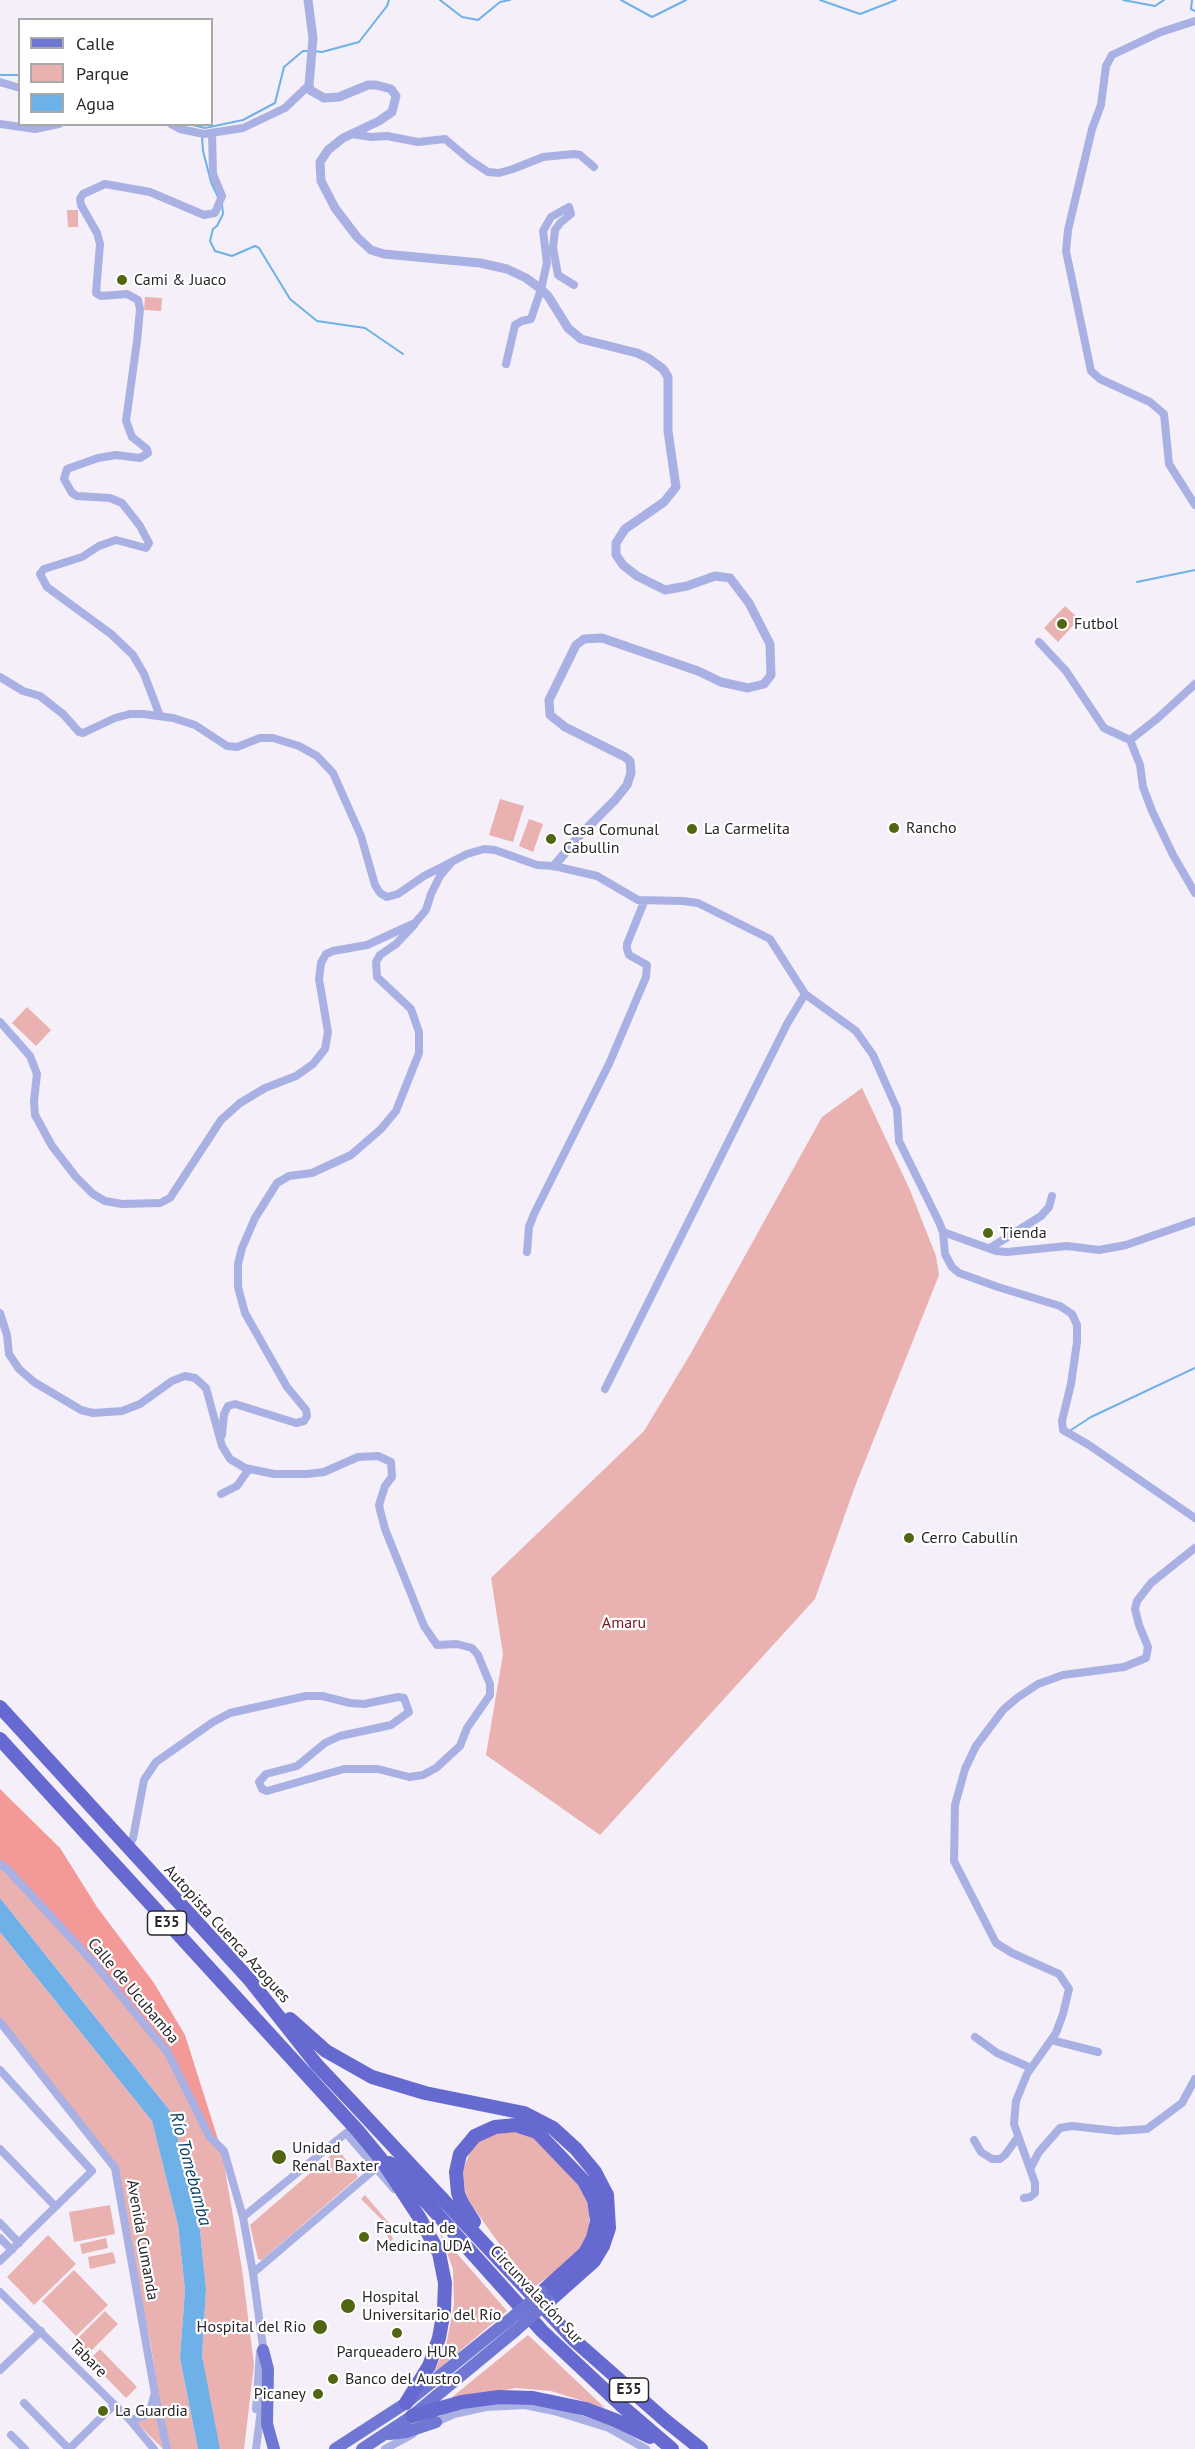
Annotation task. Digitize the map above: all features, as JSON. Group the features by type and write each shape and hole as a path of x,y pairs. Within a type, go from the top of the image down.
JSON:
{"highway":[{"name":"Autopista Cuenca Azogues","path":"0,1707 257,1989 318,2065 428,2183"},
{"name":"E35","path":"0,1739 378,2163"},
{"path":"257,1989 319,2046 358,2070 387,2083 424,2093 524,2113 553,2128 576,2149 595,2172 607,2195 609,2228 603,2246 594,2261 546,2297"},
{"path":"493,2252 462,2203 456,2181 457,2162 466,2144 486,2130 505,2125 524,2126 546,2139 579,2175 590,2190 597,2213 596,2229 585,2253 546,2297"},
{"path":"378,2163 419,2217 439,2253 445,2283 444,2310 439,2338 409,2409"},
{"name":"Circunvalación Sur","path":"378,2163 394,2166 543,2331 623,2407 672,2449"},
{"name":"Circunvalación Sur","path":"428,2183 574,2340 701,2449"},
{"path":"409,2409 499,2397 533,2398 586,2409 615,2420 672,2449"}],"main road":[{"path":"362,2449 385,2434 409,2409 509,2320 546,2297"},
{"path":"335,2449 409,2409 515,2331 546,2297"},
{"path":"262,2346 268,2369 267,2424 274,2449"},
{"path":"385,2434 406,2432 436,2422"}],"street":[{"path":"308,0 313,50 310,90 324,98 339,97 368,85 391,89 396,96 392,112 327,150 320,162 321,181 334,208 357,237 371,250 384,254 480,263 507,269 526,278 548,296 568,328 581,339 648,358 663,369 668,377 668,431 676,487 664,502 622,532 616,543 616,555 638,576 665,590 687,586 715,576 730,578 758,618 770,644 772,662 769,679 764,684 748,688 721,682 688,667 602,638 584,639 576,645 549,700 550,715 565,727 625,757 630,761 631,773 627,785 615,800 572,843 554,866"},
{"path":"1195,21 1161,32 1112,55 1106,66 1101,105 1092,129 1068,230 1066,251 1091,371 1100,379 1134,392 1159,407 1164,414 1169,464 1195,505"},
{"path":"0,82 18,87"},
{"path":"178,126 205,134 243,128 285,108 309,84"},
{"path":"0,123 35,129 49,126"},
{"path":"160,716 144,674 133,655 111,634 47,587 40,574 44,569 82,557 99,546 117,540 124,540 146,548 149,543 140,526 122,503 110,498 77,496 68,489 64,479 67,470 98,458 116,455 140,458 145,457 148,453 130,434 126,421 137,341 140,309 138,300 127,294 101,296 96,293 100,244 98,233 81,206 80,199 83,194 105,184 150,192 204,215 214,213 221,200 221,190 213,174 205,134"},
{"path":"352,134 371,137 387,136 418,142 445,139 470,160 489,172 499,173 543,157 574,154 580,155 594,167"},
{"path":"506,364 515,325 531,319 541,289 547,263 543,231 551,217 570,207 571,214 560,223 555,231 553,248 558,275 574,285"},
{"path":"1040,642 1066,671 1104,728 1130,740 1140,765 1143,787 1152,811 1173,855 1195,893"},
{"path":"0,677 23,691 40,696 63,714 79,732 83,733 115,718 130,714 160,716 195,725 226,746 237,747 260,738 273,738 298,746 317,756 333,773 361,836 375,885 384,896 392,897 424,876 475,851 484,849 504,853 537,865 554,866 597,876 628,895 645,902 698,903 770,939 805,994 856,1030 873,1055 897,1109 899,1141 943,1233 948,1262 959,1273 1060,1306 1072,1314 1077,1325 1077,1342 1071,1384 1062,1421 1063,1430 1089,1445 1195,1518"},
{"path":"1130,740 1195,684"},
{"path":"222,1446 222,1420 228,1406 235,1404 247,1406 296,1423 304,1421 307,1416 306,1410 287,1387 245,1313 238,1287 240,1256 255,1218 277,1183 289,1176 312,1173 351,1155 381,1129 396,1111 419,1053 419,1032 411,1009 376,977 376,962 380,955 396,944 426,910 430,894 440,876 452,862"},
{"path":"527,1252 529,1227 534,1214 609,1064 646,977 647,965 629,955 627,949 645,902"},
{"path":"0,1022 30,1056 37,1074 35,1114 52,1146 76,1177 93,1194 105,1201 122,1204 160,1203 170,1198 221,1120 240,1103 265,1088 296,1077 313,1064 325,1050 328,1032 319,979 321,963 326,954 367,945 415,923"},
{"path":"605,1389 781,1035 805,994"},
{"path":"990,1248 1041,1216 1049,1207 1052,1196"},
{"path":"943,1233 1007,1252 1067,1246 1106,1249 1126,1245 1195,1221"},
{"path":"0,1313 9,1354 19,1369 34,1382 81,1410 93,1413 120,1412 140,1404 172,1381 185,1376 195,1378 206,1388 222,1446 230,1459 249,1469 274,1474 307,1474 324,1472 358,1457 378,1456 391,1462 392,1477 385,1486 379,1505 380,1510 385,1529 424,1626 437,1645 457,1644 472,1648 478,1655 490,1684 489,1695 467,1728 460,1746 436,1768 409,1777 378,1769 344,1769 267,1791 262,1789 259,1782 266,1774 297,1766 325,1743 340,1736 391,1725 410,1712 405,1698 398,1697 370,1704 350,1703 322,1696 306,1696 230,1713 213,1722 156,1762 144,1780 129,1849"},
{"path":"221,1494 237,1486 249,1469"},
{"path":"1024,2198 1030,2198 1035,2193 1031,2167 1014,2124 1015,2108 1031,2068 1052,2040 1068,1999 1069,1989 1066,1981 1059,1974 1012,1953 996,1943 954,1861 952,1843 955,1805 965,1769 976,1746 1003,1710 1017,1698 1038,1684 1063,1675 1124,1667 1146,1658 1148,1647 1135,1609 1137,1601 1151,1583 1195,1548"},
{"name":"Calle de Ucubamba","path":"0,1864 93,1962 168,2053 209,2136 224,2151 243,2217"},
{"name":"Avenida Cumanda","path":"0,2022 115,2168 167,2449"},
{"path":"975,2037 997,2053 1031,2068"},
{"path":"1052,2040 1098,2052"},
{"path":"0,2070 92,2171 0,2261"},
{"path":"1031,2167 1039,2152 1059,2128 1071,2126 1118,2131 1148,2129 1182,2103 1195,2079"},
{"path":"253,2273 378,2163 346,2133 243,2217 253,2273 264,2381 256,2449"},
{"path":"974,2140 981,2152 992,2159 1000,2159 1018,2137"},
{"path":"0,2149 56,2206"},
{"path":"0,2223 19,2243"},
{"path":"0,2238 12,2250"},
{"name":"Tabare","path":"0,2292 130,2420 154,2449"},
{"path":"0,2370 41,2331"},
{"path":"251,2449 262,2346"},
{"path":"130,2420 145,2416 150,2411 155,2394"},
{"path":"24,2403 69,2449 114,2405"},
{"path":"385,2449 454,2414 486,2407 525,2405 554,2411 609,2428 640,2448"},
{"path":"12,2434 25,2449"}],"green space":[{"path":"67,210 78,210 78,227 68,227"},
{"path":"145,297 162,298 161,311 144,310"},
{"name":"Futbol","path":"1065,606 1079,619 1058,642 1044,628"},
{"path":"500,799 524,806 513,842 489,835"},
{"path":"529,819 543,824 533,852 519,846"},
{"path":"27,1007 51,1030 36,1046 12,1023"},
{"name":"Amaru","path":"862,1088 910,1190 936,1256 939,1275 854,1489 815,1599 600,1835 486,1755 503,1654 491,1578 644,1431 691,1353 822,1117"},
{"path":"0,1862 111,1986 163,2053 222,2152 242,2269 254,2365 244,2449 220,2449 212,2421 202,2356 206,2289 199,2221 171,2112 0,1898"},
{"path":"0,1932 152,2121 178,2225 185,2290 180,2358 198,2449 167,2449 151,2346 115,2168 0,2022"},
{"path":"505,2129 533,2135 579,2185 587,2200 589,2229 582,2248 561,2268 534,2287 468,2200 465,2189 463,2171 471,2149 479,2139"},
{"path":"341,2153 358,2177 262,2260 258,2259 250,2225 331,2155"},
{"path":"365,2195 394,2229 390,2232 393,2239 390,2242 381,2219 361,2199"},
{"path":"110,2205 115,2234 74,2242 69,2212"},
{"path":"440,2234 507,2311 434,2373 446,2345 454,2305 453,2269"},
{"path":"48,2235 76,2264 34,2305 7,2277"},
{"path":"106,2238 108,2248 82,2254 80,2244"},
{"path":"113,2252 116,2263 90,2269 88,2257"},
{"path":"74,2270 108,2305 76,2336 42,2301"},
{"path":"105,2311 118,2324 88,2354 75,2341"},
{"path":"528,2335 605,2408 551,2391 516,2388 445,2403"},
{"path":"100,2349 137,2387 126,2398 89,2360"},
{"path":"155,2407 163,2449 136,2422 148,2419"}],"shaded area":[{"path":"0,1789 60,1848 97,1907 154,1983 185,2035 222,2152 163,2053 111,1986 0,1862"}],"water":[{"path":"0,1898 171,2112 199,2221 206,2289 202,2356 220,2449 198,2449 180,2358 185,2290 178,2225 152,2121 0,1932"}],"waterway":[{"path":"313,51 322,52 359,42 387,6 389,0"},
{"path":"440,0 462,17 478,20 500,2 510,0"},
{"path":"621,0 652,17 686,0"},
{"path":"820,0 860,14 896,0"},
{"path":"1123,0 1155,6 1164,0"},
{"path":"1192,0 1191,9 1195,11"},
{"path":"196,126 205,128 243,120 275,103 284,67 303,51 308,51"},
{"path":"0,75 18,75"},
{"path":"202,136 203,151 211,182 218,197"},
{"path":"222,205 223,214 213,229 210,241 215,251 232,256 255,246 259,248 290,299 317,321 365,328 403,354"},
{"path":"1137,582 1195,570"},
{"path":"1071,1430 1091,1417 1195,1368"}],"place":[{"name":"Cami & Juaco","path":"122,280"},
{"name":"Futbol","path":"1062,624"},
{"name":"Rancho","path":"894,828"},
{"name":"La Carmelita","path":"692,829"},
{"name":"Casa Comunal Cabullin","path":"551,839"},
{"name":"Tienda","path":"988,1233"},
{"name":"Cerro Cabullín","path":"909,1538"},
{"name":"Unidad Renal Baxter","path":"279,2157"},
{"name":"Facultad de Medicina UDA","path":"364,2237"},
{"name":"Hospital Universitario del Río","path":"348,2306"},
{"name":"Hospital del Rio","path":"320,2327"},
{"name":"Parqueadero HUR","path":"397,2333"},
{"name":"Banco del Austro","path":"333,2379"},
{"name":"Picaney","path":"318,2394"},
{"name":"La Guardia","path":"103,2411"}],"water label":[{"name":"Río Tomebamba","path":"190,2169"}]}
